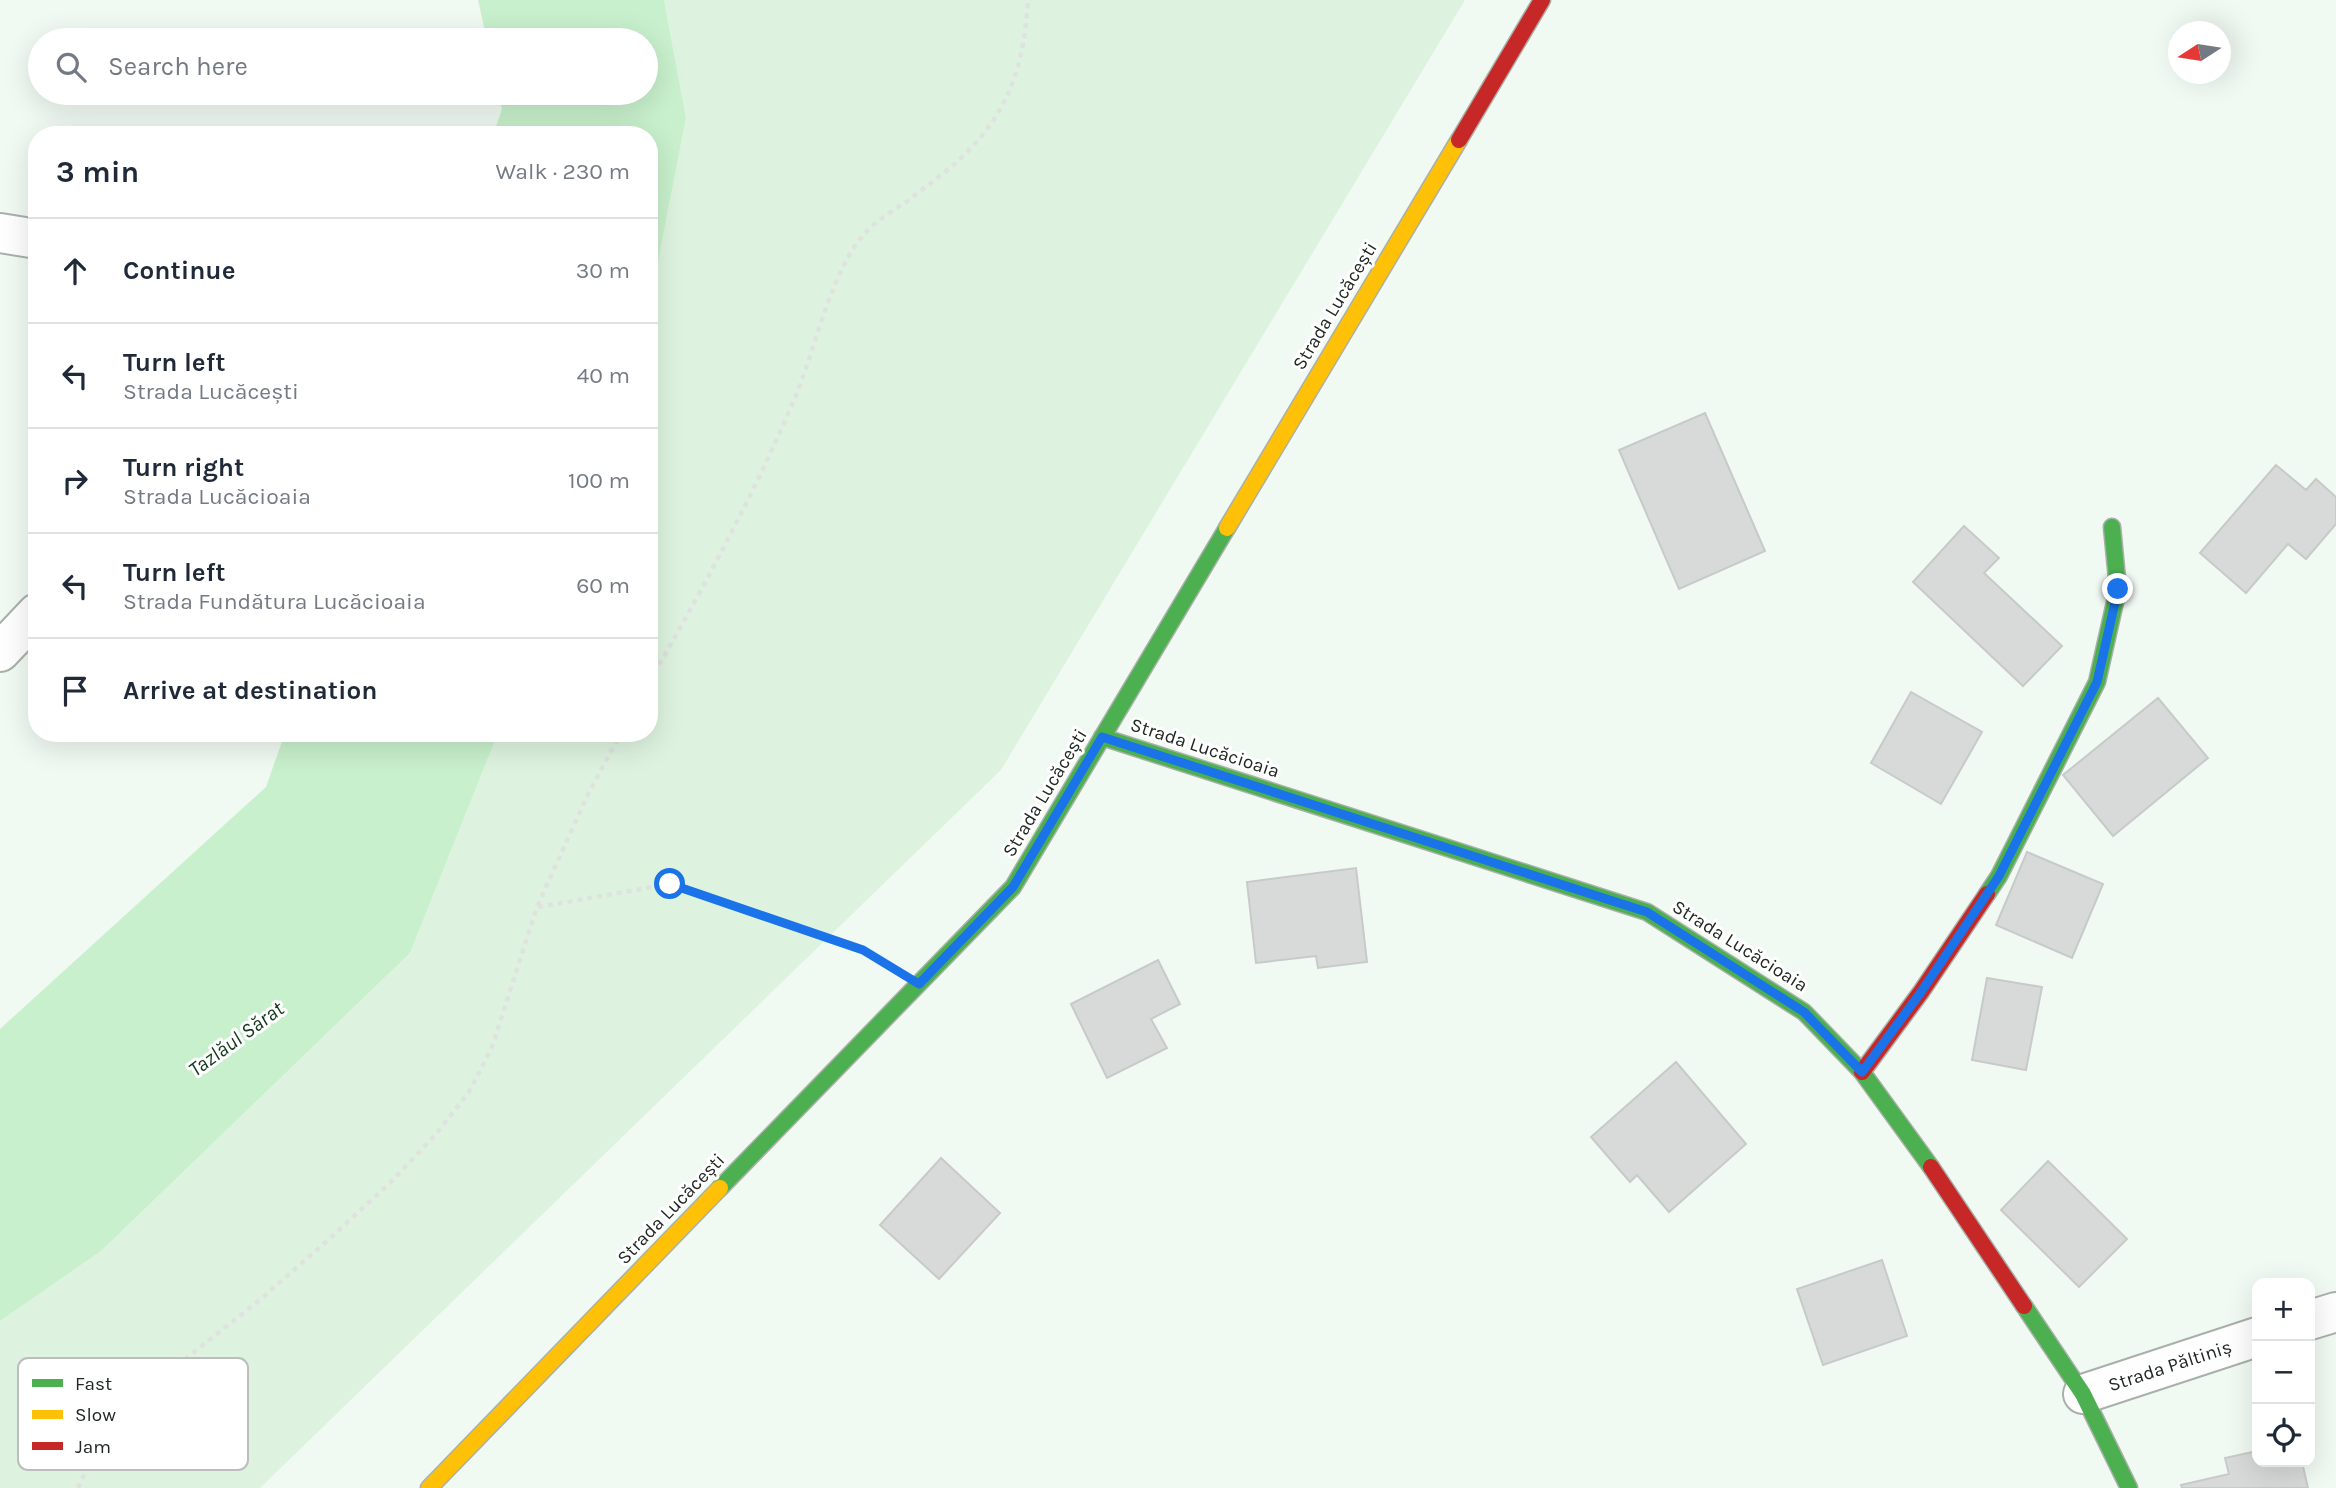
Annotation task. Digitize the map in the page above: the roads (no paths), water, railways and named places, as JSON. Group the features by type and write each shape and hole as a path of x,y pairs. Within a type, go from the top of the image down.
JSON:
{"street":[{"name":"Strada Lucăcești","path":"429,1488 1013,887 1542,0"},
{"path":"0,233 28,238"},
{"path":"1862,1072 1921,992 1999,876 2097,682 2118,589 2112,527"},
{"path":"0,652 28,622"},
{"name":"Strada Lucăcioaia","path":"1102,737 1647,912 1804,1012 1862,1072 1939,1178 2083,1394 2129,1488"},
{"path":"2315,1318 2336,1312"},
{"name":"Strada Păltiniș","path":"2083,1394 2252,1339"}],"water":[{"path":"478,0 664,0 686,118 658,262 658,126 496,126 501,105 658,105 658,28 484,28"},
{"name":"Tazlăul Sărat","path":"282,742 494,742 410,953 101,1251 0,1321 0,1029 266,787"}]}
